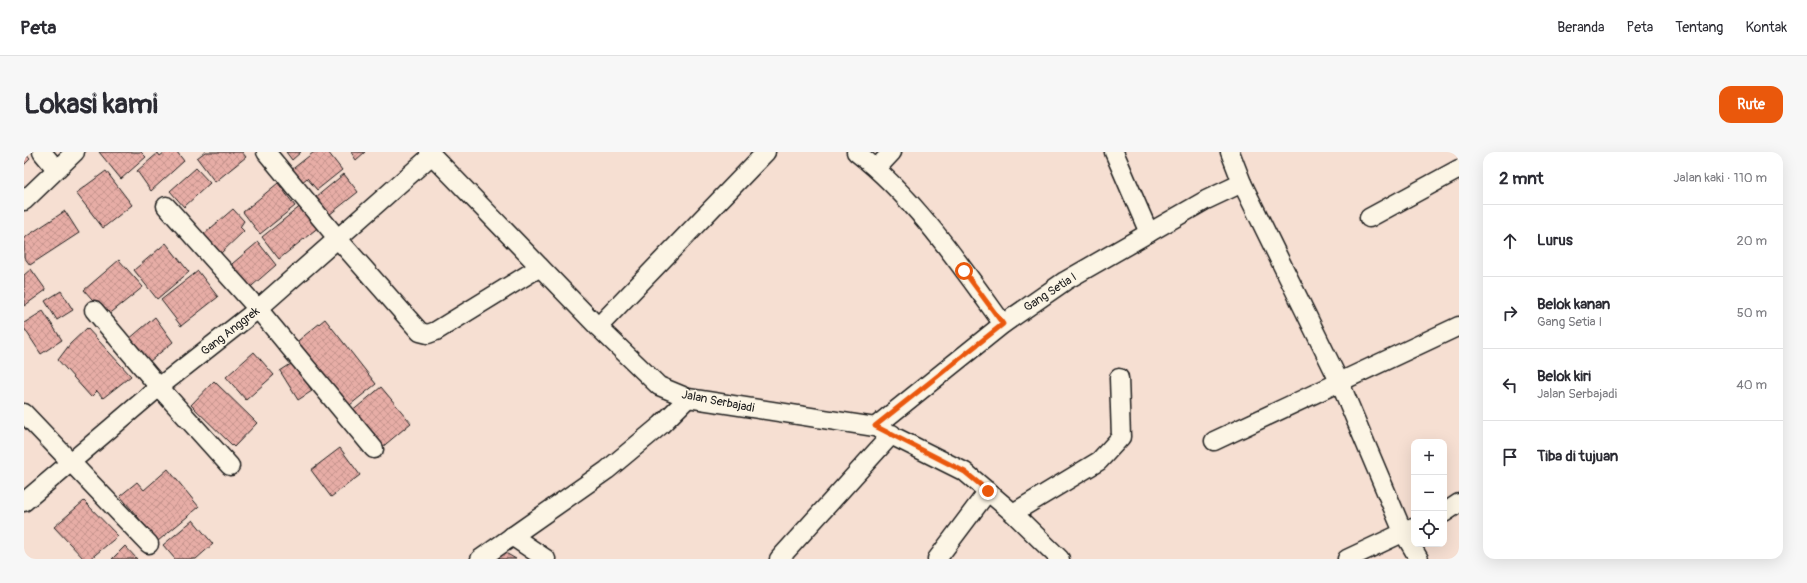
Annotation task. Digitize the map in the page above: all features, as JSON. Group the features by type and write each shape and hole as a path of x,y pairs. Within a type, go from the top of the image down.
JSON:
{"street":[{"path":"42,152 56,169"},
{"path":"24,201 75,152"},
{"path":"266,152 338,239 420,332 428,334 436,331 540,267"},
{"path":"598,327 766,152"},
{"path":"856,152 877,168 938,236 1003,324"},
{"path":"877,168 892,152"},
{"path":"1114,152 1149,233"},
{"path":"1230,152 1242,183 1340,383 1408,530 1419,559"},
{"name":"Gang Anggrek","path":"24,502 159,387 258,309 338,239 430,154"},
{"name":"Jalan Serbajadi","path":"430,154 598,327 659,386 688,398 875,426 965,472 1013,513 1060,559"},
{"path":"1369,218 1459,169"},
{"name":"Gang Setia I","path":"875,426 1003,324 1065,281 1206,200 1242,183"},
{"path":"166,206 258,309 374,449"},
{"path":"94,310 159,387 230,466"},
{"path":"1214,441 1459,326"},
{"path":"1013,513 1099,461 1121,437 1119,378"},
{"path":"480,559 607,470 661,425 688,398"},
{"path":"24,413 149,544"},
{"path":"779,559 892,434"},
{"path":"937,559 988,491"},
{"path":"1447,511 1459,503"},
{"path":"1347,559 1408,530"},
{"path":"512,536 546,559"}],"building":[{"path":"24,152 30,159 24,165"},
{"path":"99,152 141,152 146,157 121,179"},
{"path":"165,152 177,152 184,161 151,191 137,171 158,153 160,156"},
{"path":"205,152 242,152 246,157 215,182 197,158"},
{"path":"286,152 301,152 292,160"},
{"path":"314,152 328,152 342,170 317,190 307,178 301,183 290,171"},
{"path":"351,152 365,152 356,160"},
{"path":"196,168 210,183 184,207 170,191"},
{"path":"106,171 132,205 103,228 76,193"},
{"path":"344,174 358,192 329,215 316,197"},
{"path":"278,183 295,206 260,234 243,212"},
{"path":"302,205 320,226 279,259 262,237"},
{"path":"233,209 244,221 240,227 244,231 220,254 204,234"},
{"path":"65,211 79,233 30,265 24,257 24,238"},
{"path":"258,242 276,265 245,292 226,269"},
{"path":"166,243 189,272 157,299 134,270"},
{"path":"119,260 143,287 107,316 84,290"},
{"path":"31,269 46,290 24,306 24,275"},
{"path":"198,271 218,297 181,326 161,300"},
{"path":"61,291 73,310 57,320 45,301"},
{"path":"43,311 62,340 41,354 24,328 24,323"},
{"path":"155,317 173,342 149,362 128,340"},
{"path":"325,319 376,384 345,409 294,344"},
{"path":"87,328 131,376 103,398 97,391 91,397 58,360 70,344"},
{"path":"254,352 274,375 246,400 226,377"},
{"path":"294,362 312,391 298,400 280,371"},
{"path":"214,381 257,423 234,447 191,405"},
{"path":"381,387 411,423 380,449 350,413"},
{"path":"340,448 360,475 331,497 311,470"},
{"path":"168,469 199,507 158,541 120,496 137,482 144,490"},
{"path":"84,501 118,536 90,559 84,559 54,527"},
{"path":"193,520 213,544 196,559 175,559 163,545"},
{"path":"125,546 137,559 112,559"},
{"path":"502,551 516,559 497,559"}],"route":[{"path":"964,271 1003,324 875,426 965,472 988,491"}]}
